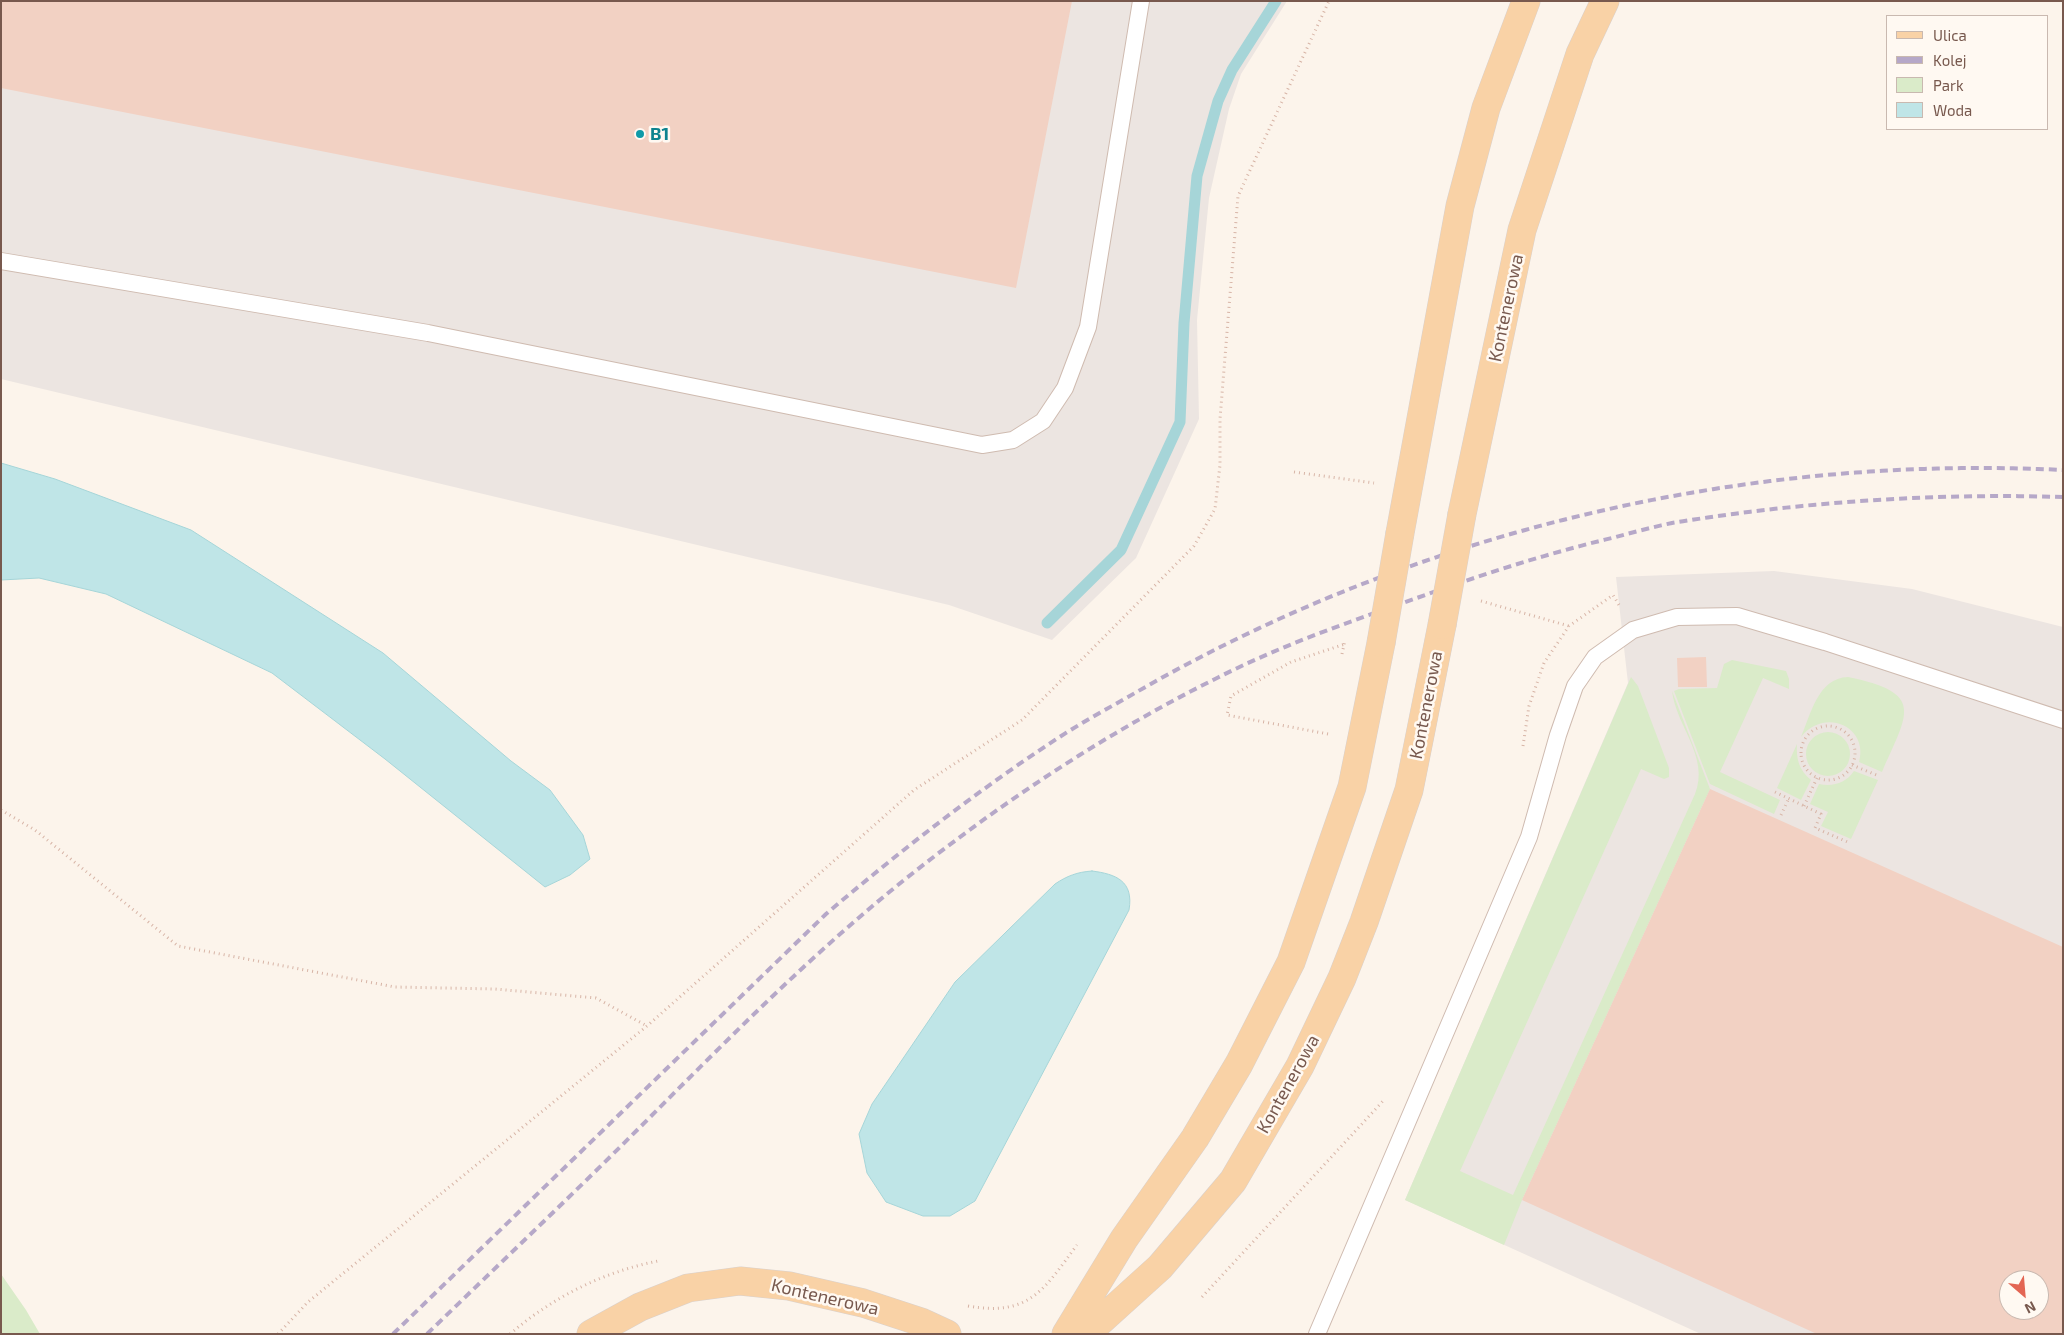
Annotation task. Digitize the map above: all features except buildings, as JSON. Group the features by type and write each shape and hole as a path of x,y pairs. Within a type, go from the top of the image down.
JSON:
{"main road":[{"path":"1066,1334 1124,1239 1195,1138 1239,1064 1291,962 1352,787 1460,206 1486,108 1526,1"},
{"name":"Kontenerowa","path":"1086,1334 1160,1267 1233,1181 1300,1066 1342,978 1409,790 1462,514 1522,230 1580,54 1605,1"},
{"name":"Kontenerowa","path":"593,1333 640,1307 688,1288 740,1281 789,1286 862,1304 921,1322 947,1334"}],"lane":[{"path":"1,260 428,333 982,445 1013,440 1043,421 1065,388 1088,327 1141,1"},
{"path":"1317,1334 1528,837 1574,686 1595,657 1633,630 1677,617 1737,616 1825,642 2063,720"}],"path":[{"path":"278,1334 308,1302 647,1026 914,790 1022,720 1194,546 1215,509 1220,465 1220,419 1238,196 1329,1"},
{"path":"1294,472 1374,483"},
{"path":"1523,747 1529,706 1544,663 1568,626 1613,595 1633,630"},
{"path":"1341,663 1342,654"},
{"path":"1232,717 1329,734"},
{"path":"1326,743 1330,725"},
{"path":"1835,727 1848,735 1855,748 1852,765 1845,775 1839,779 1824,780 1817,778 1805,768 1801,752 1806,737 1819,728 1835,727"},
{"path":"1852,765 1879,776"},
{"path":"1804,806 1817,778"},
{"path":"1775,792 1821,814 1815,828 1850,843"},
{"path":"1781,815 1788,798"},
{"path":"1,810 35,830 178,946 395,987 495,989 596,998 647,1026"},
{"path":"1202,1298 1386,1098"},
{"path":"965,1305 991,1309 1015,1305 1027,1300 1046,1287 1080,1241"},
{"path":"510,1334 538,1312 591,1282 624,1270 659,1261"}],"shaded area":[{"path":"1,1 1287,1 1241,74 1229,109 1209,198 1197,320 1199,419 1136,558 1052,640 949,605 1,379"},
{"path":"1774,571 1912,589 2063,627 2063,1334 1701,1334 1405,1200 1628,683 1616,577"}],"green space":[{"path":"1732,660 1786,671 1789,679 1789,689 1763,678 1720,772 1780,800 1774,814 1710,784 1674,691 1679,689 1717,688 1724,664"},
{"path":"1631,677 1638,686 1669,768 1669,777 1664,779 1641,769 1460,1171 1513,1195 1695,794 1698,767 1691,742 1679,717 1672,691 1710,789 1522,1200 1504,1245 1405,1200"},
{"path":"1848,677 1873,683 1890,690 1900,699 1904,709 1903,721 1882,772 1859,762 1860,750 1858,739 1843,725 1833,722 1822,723 1811,728 1801,737 1812,708 1823,690 1838,679"},
{"path":"1832,732 1844,738 1849,745 1849,763 1844,770 1837,775 1824,776 1816,773 1809,766 1806,750 1809,742 1816,735"},
{"path":"1797,744 1799,764 1811,780 1801,800 1777,788"},
{"path":"1854,771 1878,780 1851,839 1821,826 1828,812 1810,804 1819,784 1839,783 1847,779"},
{"path":"1,1274 26,1310 40,1334 1,1334"}],"water":[{"path":"1,463 55,479 191,530 383,653 511,761 550,790 583,835 590,859 570,875 545,887 385,759 272,673 106,594 39,578 1,580"},
{"path":"1092,871 1116,877 1126,886 1130,900 1129,910 975,1201 950,1216 923,1216 886,1202 867,1173 859,1134 872,1104 955,982 1055,884 1072,875"}],"waterway":[{"path":"1047,623 1121,550 1180,422 1184,323 1197,176 1218,101 1232,70 1276,1"}],"railway":[{"path":"393,1334 826,914 969,800 1028,758 1084,722 1128,697 1236,640 1347,590 1462,549 1579,516 1698,492 1819,476 1941,468 2063,470"},
{"path":"427,1334 590,1177 759,1009 834,939 873,906 949,845 1023,792 1099,743 1219,677 1301,640 1507,567 1672,523 1818,504 1965,496 2063,497"}],"place":[{"name":"B1","path":"640,134"}]}
